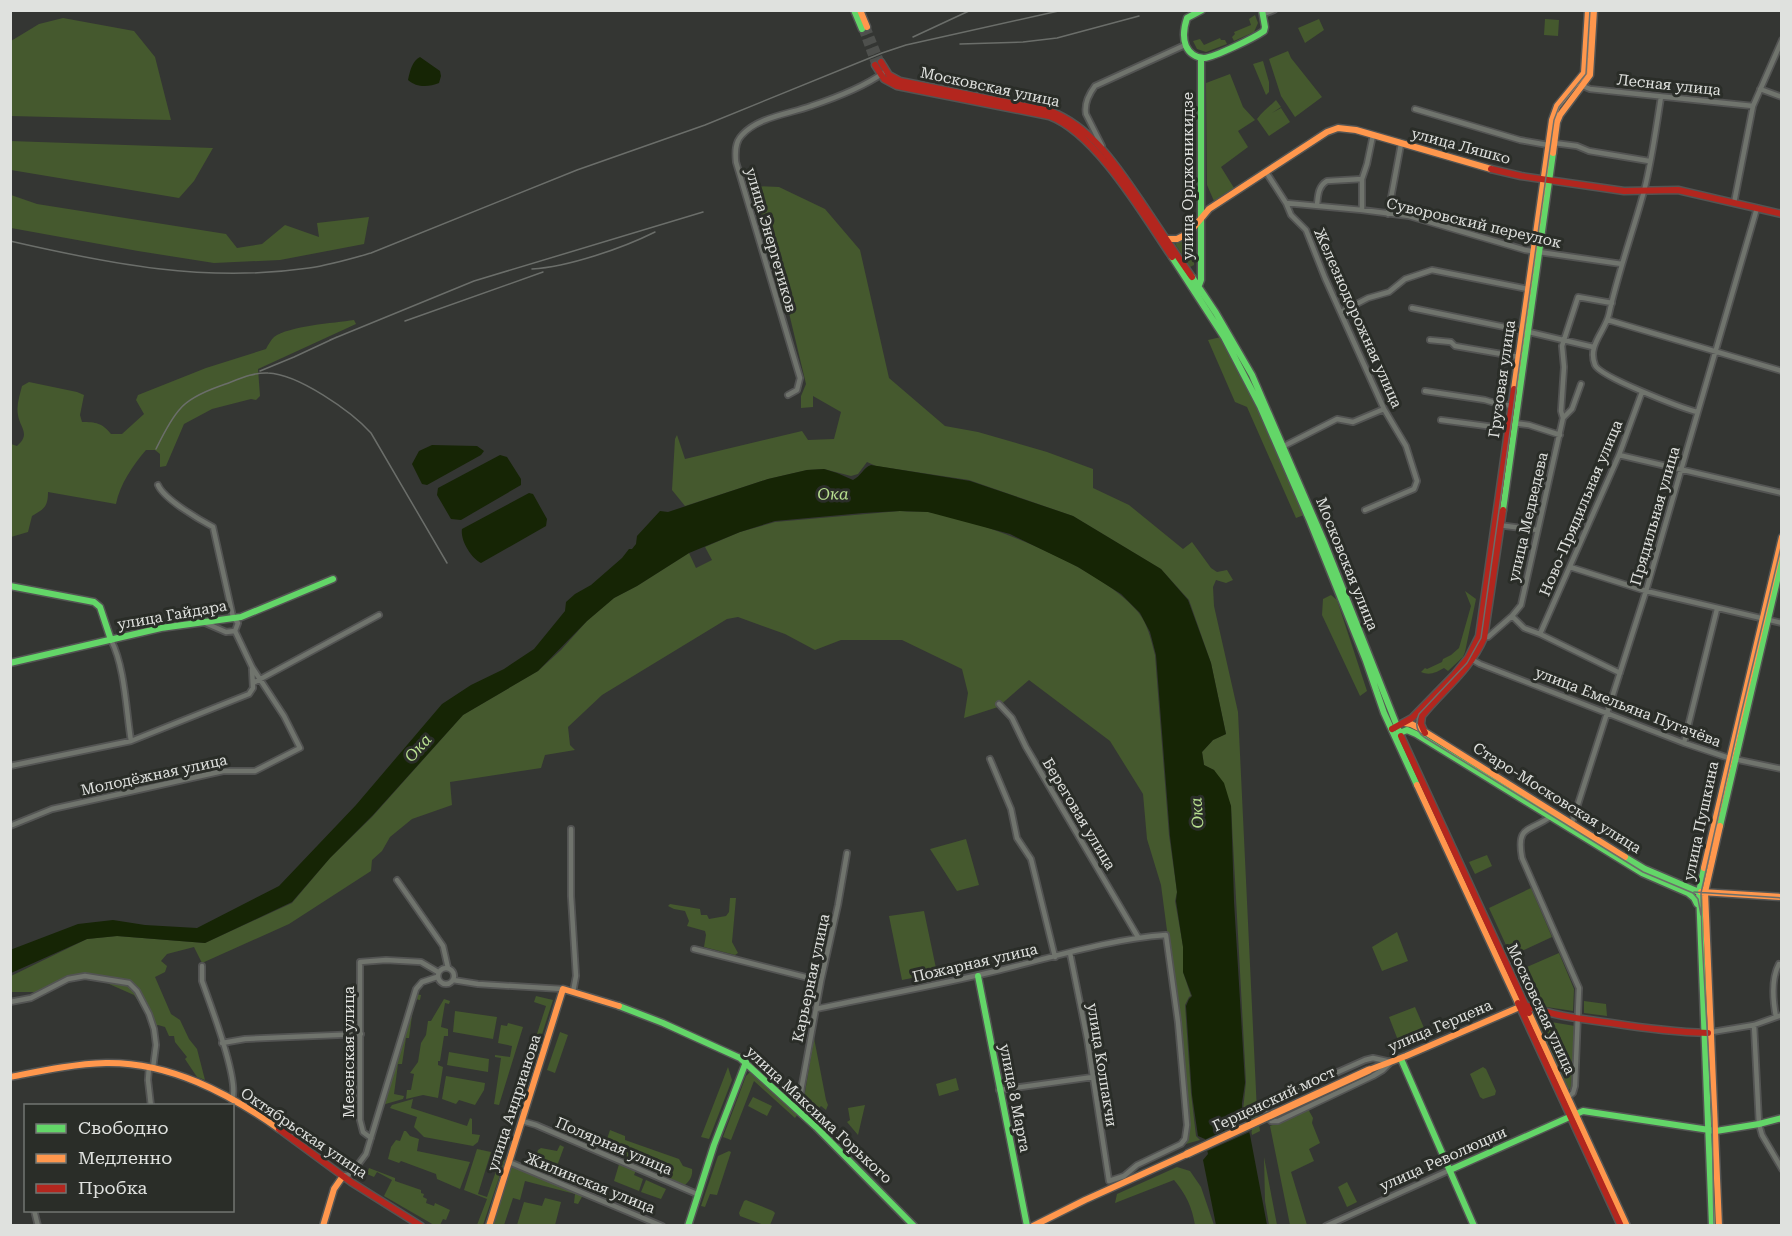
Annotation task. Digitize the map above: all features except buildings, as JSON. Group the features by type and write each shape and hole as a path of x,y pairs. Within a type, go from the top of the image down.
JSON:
{"main road":[{"path":"854,10 864,28 860,10"},
{"path":"1202,10 1191,15 1185,22 1183,34 1185,45 1191,54 1201,59 1260,35 1266,27 1263,12"},
{"name":"Грузовая улица","path":"1398,730 1418,716 1471,659 1482,637 1555,109 1584,73 1588,10"},
{"name":"Грузовая улица","path":"1551,144 1560,113 1588,78 1594,10"},
{"name":"улица Орджоникидзе","path":"1197,289 1202,216 1201,59"},
{"path":"878,64 883,73"},
{"name":"Московская улица","path":"883,73 916,85 1057,113 1080,127 1122,173 1167,239 1225,338 1298,487"},
{"name":"Московская улица","path":"883,73 887,81 897,86 1049,116 1065,123 1081,135 1117,176 1229,333 1252,375 1284,446 1333,578 1398,730 1522,1006 1627,1226"},
{"name":"улица Ляшко","path":"1167,239 1177,239 1188,233 1209,209 1333,129 1349,129 1373,135 1507,173 1624,191 1677,190 1782,214"},
{"name":"Грузовая улица","path":"1512,425 1512,406 1519,357 1526,331 1528,289 1537,252"},
{"name":"улица Пушкина","path":"1709,1033 1699,907 1782,537"},
{"name":"улица Пушкина","path":"1764,620 1782,559"},
{"name":"улица Гайдара","path":"10,663 161,628 248,615 333,579"},
{"path":"10,586 94,602 100,607 111,640"},
{"path":"1418,716 1422,734"},
{"path":"1413,725 1418,716"},
{"name":"Старо-Московская улица","path":"1398,730 1413,725 1422,734 1645,869 1702,892"},
{"path":"1398,730 1422,734 1550,817 1571,826 1642,873 1688,893 1699,907"},
{"name":"улица Пушкина","path":"1702,892 1719,1226"},
{"path":"1688,893 1782,897"},
{"name":"улица 8 Марта","path":"978,976 1027,1226"},
{"name":"улица Максима Горького","path":"563,989 610,1003 663,1023 734,1054 746,1062 795,1107 914,1226"},
{"name":"улица Андрианова","path":"489,1226 563,989"},
{"path":"1522,1006 1579,1018 1709,1033"},
{"name":"Московская улица","path":"1522,1006 1568,1097 1573,1114 1621,1226"},
{"name":"улица Герцена","path":"1370,1070 1401,1059 1522,1006"},
{"path":"1401,1059 1474,1226"},
{"path":"688,1226 714,1144 746,1062"},
{"name":"Октябрьская улица","path":"10,1077 99,1064 130,1064 167,1072 232,1100 421,1226"},
{"name":"Герценский мост","path":"1033,1226 1370,1070"},
{"path":"1573,1114 1582,1111 1713,1130 1759,1124 1782,1118"},
{"name":"улица Революции","path":"1450,1170 1573,1114"},
{"name":"улица Пушкина","path":"1712,1226 1713,1130"},
{"path":"323,1226 334,1189 343,1176"}],"street":[{"path":"1263,12 1274,10"},
{"path":"1734,202 1753,106 1781,42"},
{"path":"1106,154 1085,109 1095,86 1185,45"},
{"name":"улица Энергетиков","path":"788,395 797,390 800,378 736,162 735,153 738,140 747,130 760,123 813,106 883,73"},
{"name":"Лесная улица","path":"1583,86 1590,89 1753,106"},
{"path":"1760,89 1782,97"},
{"path":"1661,97 1644,190 1608,320 1593,347 1594,363 1597,368 1642,392 1697,412"},
{"path":"1415,108 1520,140 1580,147 1589,151 1649,161"},
{"path":"1362,210 1362,179 1373,135"},
{"path":"1388,214 1401,144"},
{"name":"Железнодорожная улица","path":"1266,172 1291,215 1306,230 1321,270 1384,409 1406,446 1417,481 1414,489 1365,510"},
{"path":"1317,205 1319,191 1327,181 1362,179"},
{"name":"Суворовский переулок","path":"1286,203 1409,216 1537,252 1622,264"},
{"name":"Прядильная улица","path":"1571,826 1646,591 1757,208"},
{"path":"1341,312 1368,298 1389,292 1405,279 1432,270 1528,289"},
{"path":"1563,418 1561,411 1564,368 1562,350 1578,297 1612,303"},
{"path":"1412,308 1593,347"},
{"path":"1608,320 1782,371"},
{"path":"1430,340 1451,342 1455,346 1519,357"},
{"name":"улица Медведева","path":"1482,637 1488,637 1512,616 1521,602 1563,418 1572,409 1581,384"},
{"path":"1425,391 1512,406"},
{"name":"Ново-Прядильная улица","path":"1540,634 1619,455 1642,392"},
{"path":"1284,446 1336,419 1353,422 1384,409"},
{"path":"1441,420 1529,425 1560,435"},
{"path":"1619,455 1782,494"},
{"path":"158,485 161,492 191,516 213,527 233,617 238,623 235,631 261,680"},
{"path":"1498,525 1537,530"},
{"path":"1570,567 1646,591 1782,623"},
{"path":"1684,743 1717,609"},
{"path":"253,683 379,615"},
{"path":"1512,616 1524,628 1620,673"},
{"path":"203,622 226,632 235,631"},
{"path":"111,640 116,649 123,682 130,741"},
{"name":"улица Емельяна Пугачёва","path":"1471,659 1684,743 1732,759 1782,769"},
{"path":"10,766 130,741 249,694 253,688 252,666"},
{"name":"Молодёжная улица","path":"10,826 52,809 223,771 255,771 300,748 284,716 261,680"},
{"name":"Береговая улица","path":"999,704 1012,718 1026,747 1138,937"},
{"path":"990,759 1011,809 1017,838 1031,859 1055,957"},
{"path":"1550,817 1525,831 1520,849 1579,988 1576,1077 1574,1090 1568,1097"},
{"path":"571,829 576,976 573,992"},
{"name":"Карьерная улица","path":"795,1107 800,1098 847,853"},
{"path":"397,880 442,946 448,968 453,973 453,980 449,984 443,984 439,981 438,975"},
{"name":"Пожарная улица","path":"816,1010 978,976 1138,937 1166,935 1178,1022 1187,1125 1185,1139 1181,1144 1137,1165 1124,1176 1109,1181"},
{"path":"694,949 821,981"},
{"name":"улица Колпакчи","path":"1070,953 1087,1038 1109,1181"},
{"name":"Мезенская улица","path":"371,1138 363,1132 360,1120 360,962 386,960 421,962 438,975"},
{"path":"1709,1033 1754,1025 1779,1016 1774,1005 1775,978 1779,964"},
{"path":"202,966 202,981 231,1073 234,1094 232,1100"},
{"path":"343,1176 351,1174 366,1154 413,994 422,982 438,975 442,968 448,968"},
{"path":"10,1002 31,998 68,979 85,976 129,983 140,996 154,1029 156,1045 148,1080 151,1104"},
{"name":"улица Максима Горького","path":"453,980 563,989"},
{"path":"1754,1025 1759,1124 1762,1135 1782,1169"},
{"path":"222,1043 245,1039 361,1034"},
{"path":"1366,1059 1372,1063 1370,1070"},
{"path":"1366,1059 1390,1062 1383,1070 1359,1083 1278,1121 1271,1121 1267,1117 1267,1109 1272,1105 1311,1083 1366,1059"},
{"path":"999,1090 1093,1077"},
{"name":"Полярная улица","path":"522,1121 697,1194"},
{"name":"Жилинская улица","path":"508,1162 662,1226"},
{"name":"улица Революции","path":"1326,1226 1450,1170"}],"shaded area":[{"path":"1255,15 1258,23 1254,32 1234,41 1232,37 1234,32 1251,25 1249,19"},
{"path":"63,18 134,31 155,57 171,120 11,116 11,41 39,24"},
{"path":"1319,19 1324,30 1305,43 1298,28"},
{"path":"1545,19 1559,20 1558,36 1544,35"},
{"path":"1220,38 1227,44 1206,52 1197,49 1193,41 1200,39 1204,45"},
{"path":"1288,51 1322,97 1295,117 1281,96 1269,59"},
{"path":"1263,61 1269,82 1269,92 1266,95 1253,64"},
{"path":"1230,74 1243,107 1255,120 1238,131 1248,147 1221,167 1234,188 1214,201 1207,185 1206,83"},
{"path":"1276,100 1281,107 1272,113 1281,108 1290,122 1269,136 1257,119"},
{"path":"10,141 213,148 194,181 179,198 11,170"},
{"path":"752,186 779,187 825,209 860,250 889,378 945,426 978,432 1047,452 1093,469 1093,488 1129,505 1183,549 1192,542 1211,568 1217,572 1227,570 1233,580 1226,583 1216,580 1213,587 1214,606 1238,712 1257,1112 1260,1131 1252,1135 1243,1110 1246,1082 1231,806 1214,770 1204,765 1202,752 1213,740 1226,734 1211,663 1189,600 1161,569 1073,516 969,480 876,466 867,462 858,474 851,476 824,469 807,470 768,479 685,506 672,490 677,435 685,459 802,431 808,440 834,439 841,412 813,396 813,407 801,408 801,396 806,384 789,313"},
{"path":"11,195 37,204 226,234 237,248 262,244 285,225 319,237 317,223 369,217 364,244 280,260 214,263 11,228"},
{"path":"1189,238 1194,240 1194,265 1190,267 1175,244"},
{"path":"354,320 356,324 258,369 260,396 256,400 251,399 212,409 184,424 166,466 160,467 160,454 155,450 146,450 128,475 116,504 48,492 46,504 32,516 28,532 11,537 11,444 17,446 24,434 18,411 22,386 29,382 84,395 80,415 82,422 98,424 105,427 111,434 122,434 144,414 136,400 138,395 206,368 266,349 274,337 281,333"},
{"path":"1221,337 1257,404 1304,515 1296,518 1247,407 1235,402 1208,340"},
{"path":"900,511 928,512 979,525 1040,548 1071,563 1121,595 1138,612 1149,632 1155,655 1169,835 1177,892 1175,901 1183,946 1183,972 1191,996 1185,1005 1191,1093 1196,1136 1200,1140 1186,1144 1179,1022 1161,885 1147,839 1143,794 1110,741 1029,680 998,707 964,718 968,693 962,669 902,640 841,640 815,650 785,634 738,617 727,619 602,695 568,727 570,745 575,750 545,755 541,768 450,782 452,805 412,819 390,837 382,851 372,860 371,871 289,924 202,963 194,947 167,954 161,961 167,966 165,972 155,977 171,1014 180,1020 189,1039 197,1049 205,1080 197,1077 185,1059 187,1057 175,1042 174,1036 169,1036 165,1027 158,1025 154,1027 153,1022 134,995 91,976 36,992 11,992 11,976 87,939 117,936 205,943 292,903 330,858 372,817 463,715 538,671 587,621 614,598 689,553 696,568 712,560 705,547 740,532 775,522"},
{"path":"1465,591 1476,599 1463,657 1448,671 1444,668 1430,674 1421,672 1425,668 1442,662 1459,648 1471,606"},
{"path":"1331,595 1337,600 1367,691 1360,696 1322,615 1323,599"},
{"path":"966,839 979,885 957,891 930,849"},
{"path":"1487,855 1492,866 1475,874 1469,862"},
{"path":"1531,888 1552,937 1511,956 1489,908"},
{"path":"730,898 736,898 732,942 738,953 735,955 704,947 705,931 687,926 689,921 685,911 668,906 670,904 700,909 701,915 707,915 709,919 726,916 729,912"},
{"path":"924,911 937,973 902,980 889,916"},
{"path":"1397,932 1408,961 1382,971 1372,947"},
{"path":"1559,953 1574,989 1573,1011 1540,1006 1538,996 1528,992 1518,971"},
{"path":"415,994 421,995 420,1000 415,999 414,1001 409,1038 406,1038 402,1064 398,1064 394,1094 404,1096 403,1099 382,1105"},
{"path":"536,996 553,1000 517,1112 512,1111 546,1006 534,1002"},
{"path":"444,999 450,1001 449,1004 445,1003 441,1027 448,1029 448,1036 444,1036 440,1061 438,1061 438,1065 443,1067 438,1098 423,1095 406,1099 407,1090 411,1090 414,1074 410,1073 418,1062 428,1021 431,1021"},
{"path":"1584,1001 1606,1004 1607,1016 1584,1013"},
{"path":"1415,1007 1428,1037 1401,1048 1389,1017"},
{"path":"455,1011 497,1017 493,1039 453,1032"},
{"path":"1545,1021 1575,1026 1572,1088 1568,1090 1538,1027"},
{"path":"508,1023 523,1027 499,1105 494,1104 501,1058 495,1055 510,1057 512,1046 498,1043 501,1025 507,1026"},
{"path":"560,1032 568,1035 555,1073 547,1070"},
{"path":"814,1038 828,1105 826,1110 821,1106 816,1111 819,1115 816,1117 803,1104"},
{"path":"449,1052 489,1059 488,1072 447,1065"},
{"path":"728,1067 732,1080 709,1139 701,1137"},
{"path":"1483,1067 1496,1091 1495,1095 1483,1099 1470,1074"},
{"path":"749,1073 752,1073 798,1114 795,1118 754,1081 731,1140 723,1137"},
{"path":"446,1076 485,1083 484,1090 475,1105 459,1100 456,1104 442,1099"},
{"path":"956,1078 959,1090 939,1096 936,1084"},
{"path":"753,1097 772,1106 767,1116 748,1106"},
{"path":"413,1099 411,1108 467,1126 470,1118 472,1119 472,1134 480,1135 478,1142 473,1146 424,1137 414,1127 417,1117 390,1108 392,1105"},
{"path":"865,1105 858,1135 847,1122 850,1120 848,1108"},
{"path":"1308,1109 1320,1143 1309,1149 1314,1161 1291,1172 1307,1225 1290,1225 1270,1126"},
{"path":"610,1130 625,1136 625,1140 679,1159 683,1166 692,1169 690,1180 685,1185 605,1150"},
{"path":"404,1131 419,1139 417,1151 470,1162 460,1189 437,1179 436,1174 401,1161 399,1163 388,1159 391,1147 396,1140 400,1141"},
{"path":"560,1145 564,1147 554,1174 534,1163 538,1150 541,1148 557,1151"},
{"path":"477,1149 491,1152 478,1194 487,1197 501,1157 505,1160 483,1225 477,1225 487,1199 464,1190"},
{"path":"731,1152 717,1195 710,1194 705,1207 701,1206 718,1156"},
{"path":"1264,1157 1277,1225 1269,1225 1265,1201"},
{"path":"620,1161 637,1168 634,1175 643,1179 639,1191 614,1181"},
{"path":"511,1166 583,1195 578,1204 574,1203 575,1194 525,1181 520,1200 513,1198 504,1225 493,1226"},
{"path":"1177,1167 1190,1171 1201,1187 1214,1225 1195,1225 1188,1201 1174,1180 1115,1203 1117,1194"},
{"path":"369,1168 395,1178 395,1181 421,1190 423,1197 427,1199 426,1203 434,1206 435,1203 450,1210 446,1220 443,1219 440,1225 434,1225 384,1196 392,1180 377,1172 374,1177 367,1174"},
{"path":"646,1180 666,1189 661,1199 641,1192"},
{"path":"1347,1182 1357,1202 1347,1207 1338,1187"},
{"path":"545,1198 561,1202 555,1225 517,1225 524,1202 542,1206"},
{"path":"746,1200 775,1213 770,1225 740,1216 739,1213"}],"water":[{"path":"420,57 440,71 439,83 423,86 408,80 413,64"},
{"path":"432,445 477,446 484,451 481,455 427,485 422,484 412,464 419,451"},
{"path":"500,455 507,457 521,479 521,485 461,520 451,519 437,495 438,488"},
{"name":"Ока","path":"871,465 970,481 1073,516 1161,569 1188,600 1211,663 1226,734 1213,740 1202,752 1204,765 1214,770 1224,783 1231,806 1234,902 1245,1083 1242,1110 1250,1135 1267,1225 1216,1225 1203,1160 1208,1154 1205,1139 1198,1136 1192,1095 1186,1006 1192,996 1183,972 1183,947 1176,901 1156,655 1150,632 1140,613 1121,594 1078,567 1010,534 928,512 863,513 775,521 740,532 689,553 614,598 587,621 538,671 463,715 292,902 205,943 117,936 87,939 11,973 10,950 78,924 113,920 145,925 197,928 279,886 356,805 442,704 534,649 565,611 566,602 591,585 629,549 632,549 636,544 637,536 660,511 668,512 768,479 807,470 824,469 853,480"},
{"path":"529,493 533,494 547,519 546,526 481,563 477,561 464,543 462,529"}],"pier":[{"path":"1249,1119 1252,1131 1205,1152 1202,1141"}],"tunnel":[{"path":"867,27 881,62"},
{"path":"862,29 875,65"}],"tram line":[{"path":"1590,10 1586,74 1559,107 1554,120 1481,638 1467,663 1419,714 1417,727 1424,737 1643,872 1693,893 1698,899 1701,915"},
{"path":"1714,1226 1712,1118 1701,893 1782,543"},
{"path":"1694,892 1782,898"}],"railway":[{"path":"913,37 971,10"},
{"path":"10,241 121,264 195,272 271,272 325,265 371,253 577,170 705,125 882,53 906,45 1063,10"},
{"path":"960,44 1023,42 1057,38 1139,16"},
{"path":"330,340 474,281 703,212"},
{"path":"532,269 562,265 595,256 655,232"},
{"path":"405,321 543,272"},
{"path":"260,371 337,337"},
{"path":"156,449 176,413 198,395 256,374 268,373 294,380 338,405 371,433 447,563"}],"traffic: fast":[{"path":"854,10 862,29"},
{"path":"1202,10 1187,18 1184,35 1189,51 1204,58 1234,47 1264,31 1262,10"},
{"path":"1198,288 1201,280 1201,59"},
{"path":"1503,510 1553,153"},
{"path":"1172,257 1224,337 1260,406 1309,519 1366,661 1384,713 1417,785"},
{"path":"1192,277 1252,375 1325,544 1401,736"},
{"path":"1720,826 1782,559"},
{"path":"10,663 161,628 241,617 333,579"},
{"path":"10,586 94,602 100,607 111,640"},
{"path":"1395,735 1407,730 1416,734 1642,873 1688,893 1697,904"},
{"path":"1625,857 1645,869 1699,892"},
{"path":"1704,868 1699,892 1712,1226"},
{"path":"978,976 1027,1226"},
{"path":"619,1006 740,1058 816,1127 914,1226"},
{"path":"1401,1059 1474,1226"},
{"path":"688,1226 714,1145 746,1062"},
{"path":"1450,1170 1583,1111 1716,1131 1782,1118"}],"traffic: slow":[{"path":"860,10 867,27"},
{"path":"1514,389 1552,120 1557,106 1584,73 1588,10"},
{"path":"1553,153 1560,115 1590,75 1594,10"},
{"path":"1167,239 1177,239 1189,233 1209,209 1327,132 1338,128 1356,130 1491,169"},
{"path":"1704,868 1782,537"},
{"path":"1404,723 1419,728 1625,857"},
{"path":"1417,785 1518,1003"},
{"path":"1719,1226 1705,892 1720,826"},
{"path":"1701,892 1782,897"},
{"path":"489,1226 563,989 619,1006"},
{"path":"1369,1070 1522,1006"},
{"path":"1529,1013 1627,1226"},
{"path":"10,1077 57,1068 106,1063 153,1068 175,1074 219,1092 279,1129"},
{"path":"1187,1154 1369,1070"},
{"path":"1033,1226 1187,1154"},
{"path":"323,1226 334,1189 343,1176"}],"traffic: jam":[{"path":"881,62 889,75 900,81 1050,111 1081,129 1094,140 1117,168 1192,277"},
{"path":"875,65 884,79 897,86 1049,116 1067,125 1084,139 1118,178 1172,257"},
{"path":"1491,169 1521,176 1624,191 1678,190 1782,214"},
{"path":"1392,729 1412,718 1454,675 1468,658 1479,636 1514,389"},
{"path":"1425,733 1421,724 1422,716 1464,670 1484,638 1503,510"},
{"path":"1401,736 1529,1013"},
{"path":"1518,1003 1621,1226"},
{"path":"1525,1005 1578,1018 1659,1030 1708,1033"},
{"path":"279,1129 351,1182 421,1226"}]}
